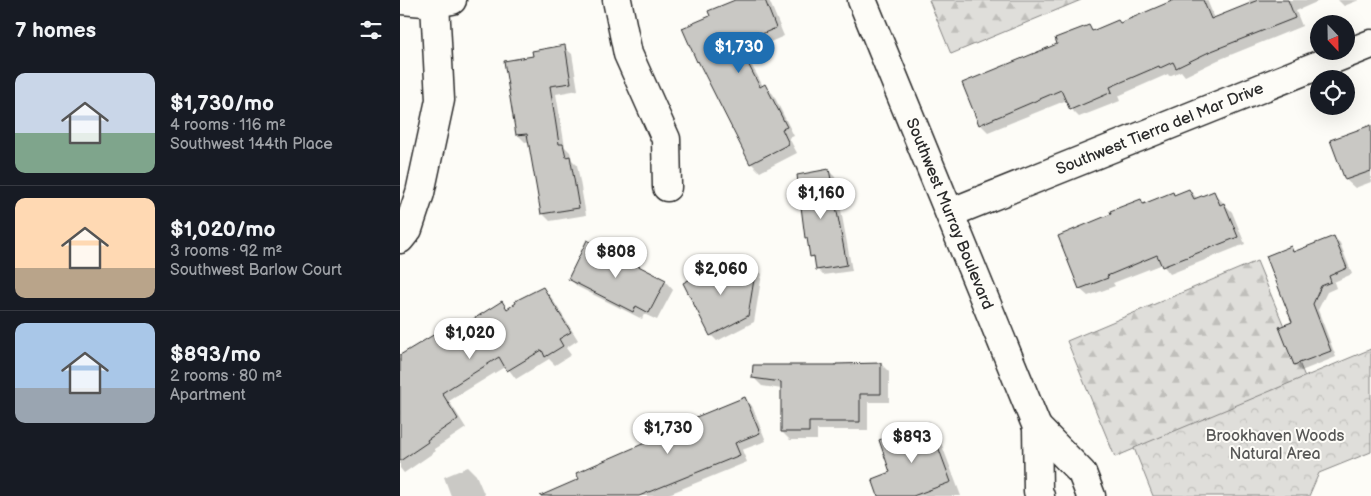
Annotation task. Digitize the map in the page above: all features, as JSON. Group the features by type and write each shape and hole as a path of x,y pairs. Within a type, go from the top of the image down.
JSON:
{"street":[{"path":"400,239 408,229 420,193 440,100 443,2 402,0"},
{"path":"617,0 628,54 666,139 667,187"},
{"name":"Southwest Murray Boulevard","path":"862,0 1037,427 1038,490 1040,496"},
{"name":"Southwest Tierra del Mar Drive","path":"950,213 1371,44"},
{"name":"Southwest Murray Boulevard","path":"1037,427 1082,473 1091,496"}],"green space":[{"path":"929,0 1081,0 951,54"},
{"path":"1257,261 1305,377 1115,457 1067,341"},
{"name":"Brookhaven Woods Natural Area","path":"1371,349 1371,452 1319,473 1309,496 1153,496 1134,448"}],"building":[{"path":"735,0 765,0 776,28 738,44 760,87 765,84 787,127 782,129 789,144 750,164 697,62 682,28 710,16 708,11"},
{"path":"1174,0 1203,0 1211,19 1258,0 1288,0 1295,18 1209,52 1176,68 1173,62 1160,68 1159,66 1110,87 1112,92 1070,110 1061,90 979,125 962,83 1057,44 1055,38 1089,25 1092,31 1118,20 1120,23"},
{"path":"565,45 571,83 550,86 559,144 563,144 566,157 570,156 579,208 541,214 527,134 516,135 504,61 533,56 532,51"},
{"path":"1371,125 1371,171 1345,180 1330,140"},
{"path":"829,169 847,265 816,270 814,256 810,257 807,238 805,238 797,175"},
{"path":"1189,189 1194,199 1214,191 1220,205 1224,203 1238,237 1162,267 1157,255 1107,276 1108,278 1079,289 1058,236 1111,214 1110,211 1141,199 1143,204 1173,192 1174,195"},
{"path":"1334,236 1347,268 1329,276 1331,282 1321,286 1313,304 1331,351 1294,365 1279,327 1292,322 1266,256 1291,246 1293,252"},
{"path":"587,240 666,280 649,313 636,306 633,312 568,279"},
{"path":"726,260 735,278 756,267 748,316 710,336 683,283"},
{"path":"543,287 571,332 559,339 563,346 545,357 542,350 507,371 499,357 442,393 458,419 400,461 400,355 460,319 464,325 502,301 507,309 516,303 515,301"},
{"path":"881,363 881,394 860,394 860,422 809,422 809,432 781,432 781,382 752,378 753,365"},
{"path":"745,397 760,433 735,443 740,455 639,496 540,496 579,479 576,473 647,442 645,438"},
{"path":"929,422 951,482 913,496 878,496 872,479 890,472 879,440"}]}
